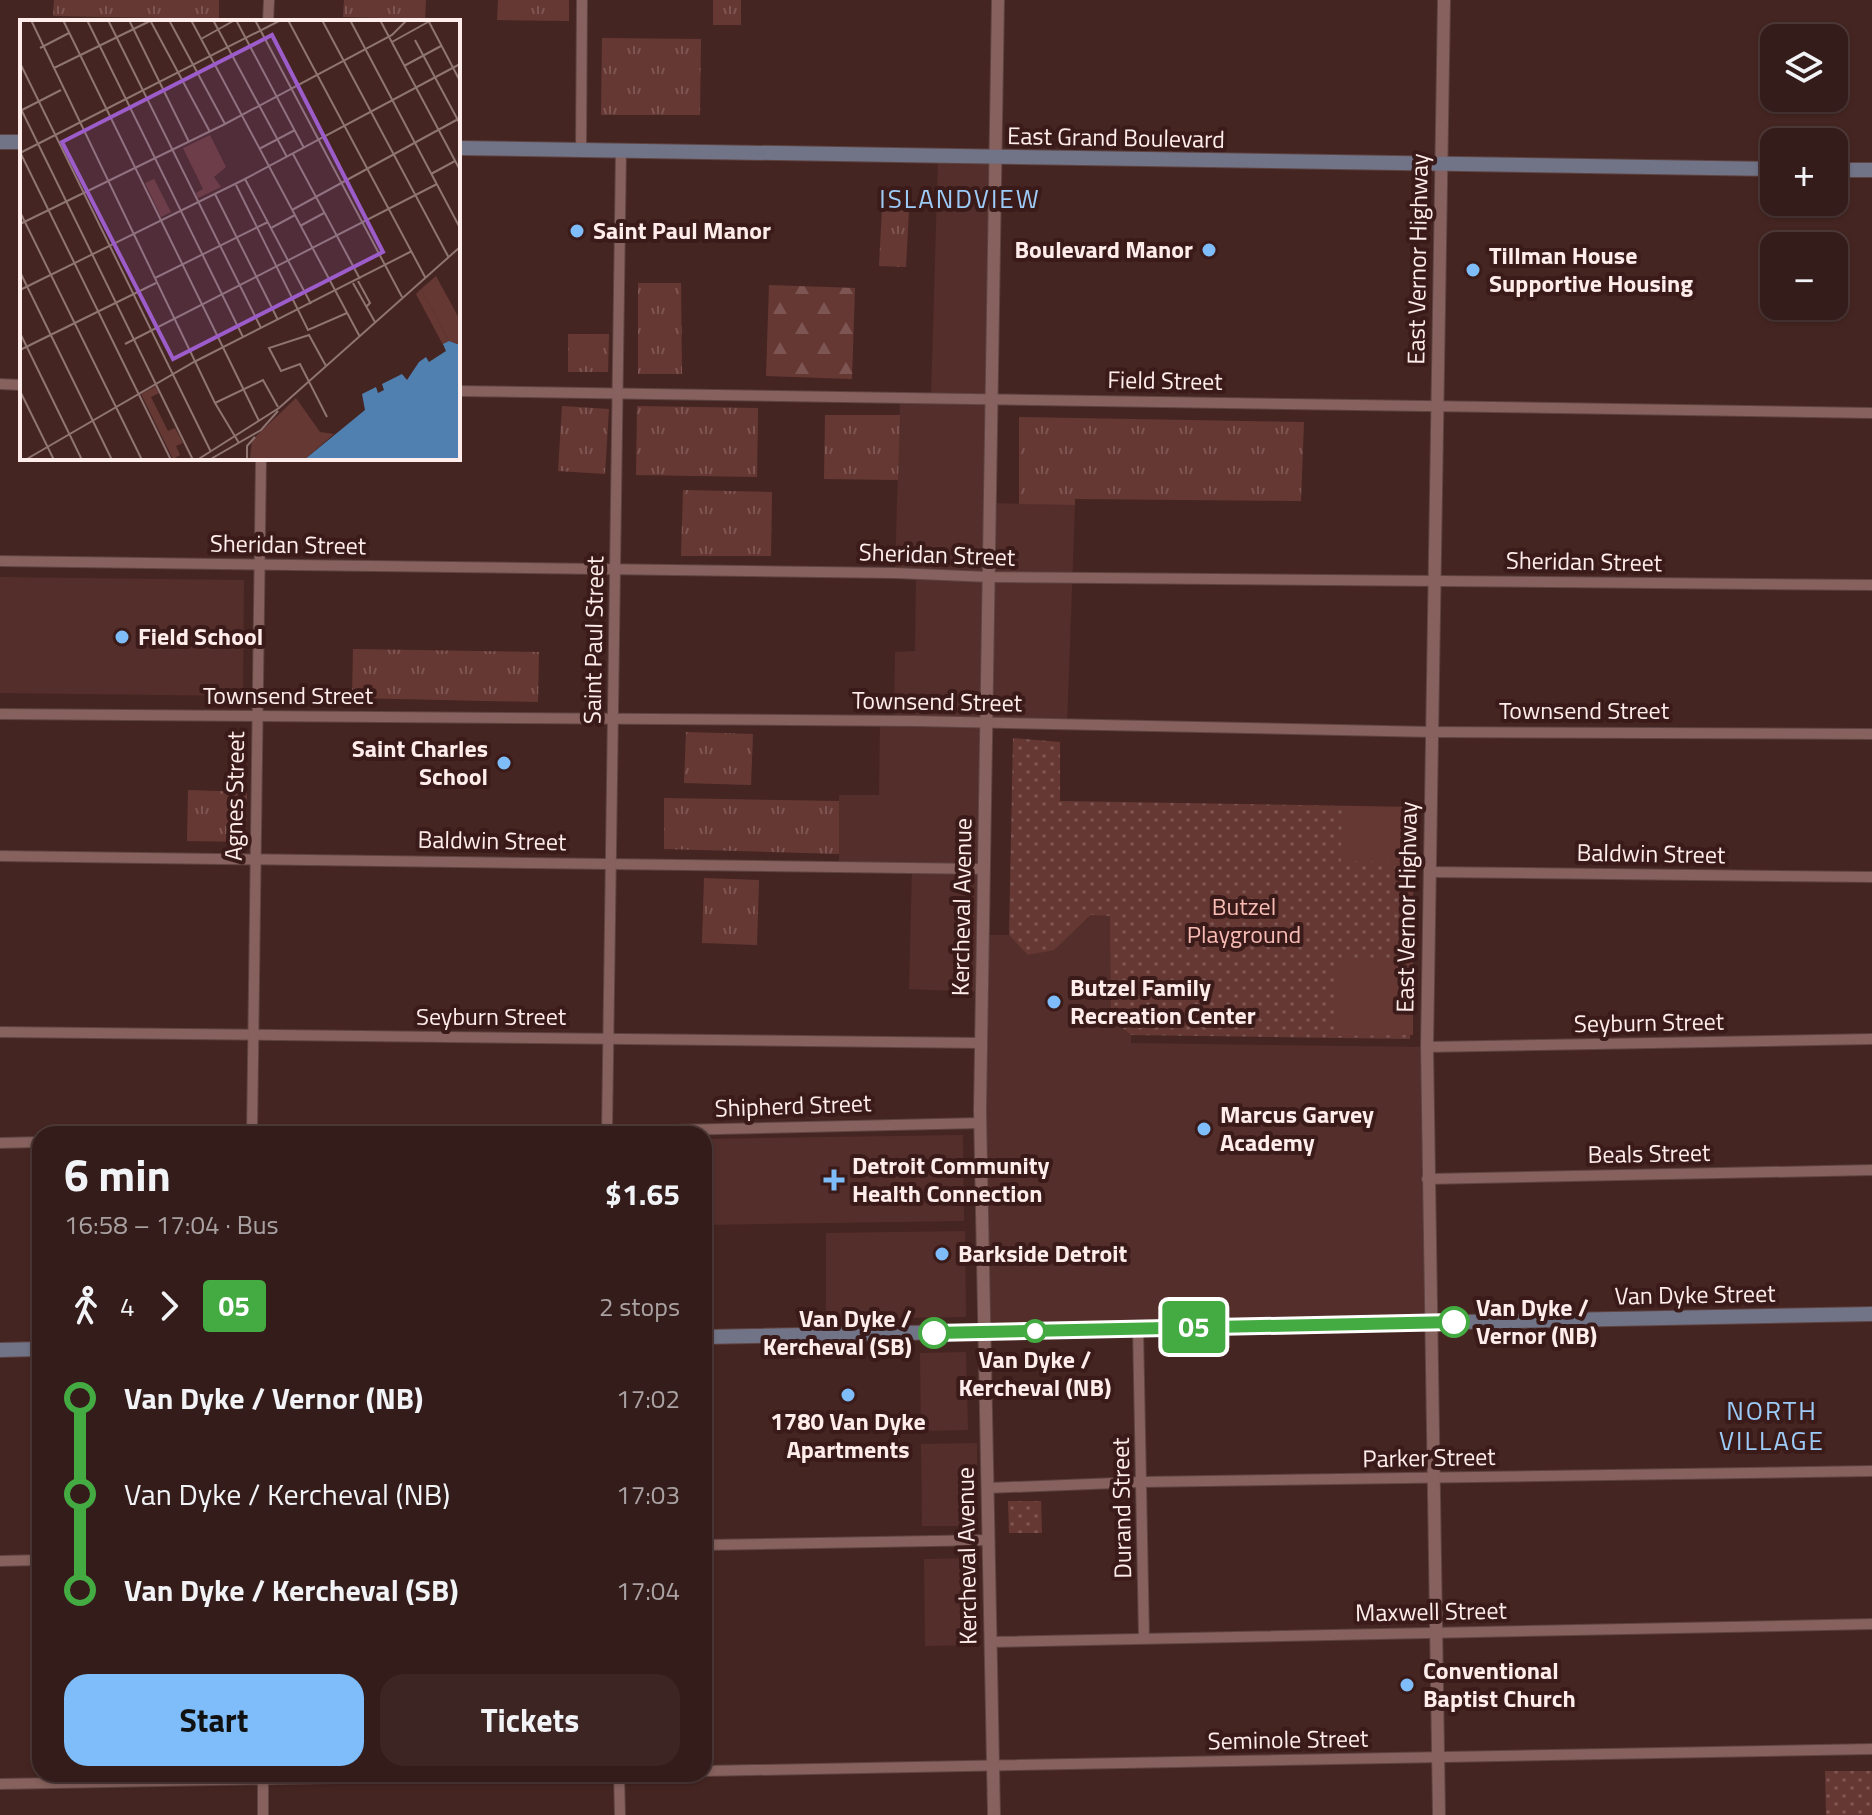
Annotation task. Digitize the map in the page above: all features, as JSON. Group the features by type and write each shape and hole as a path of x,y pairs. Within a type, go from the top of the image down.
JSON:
{"main road":[{"name":"East Grand Boulevard","path":"460,148 1760,169"},
{"path":"1848,170 1872,170"},
{"name":"Van Dyke Street","path":"712,1337 1872,1314"},
{"path":"0,1350 32,1349"}],"street":[{"path":"268,20 269,0"},
{"path":"581,149 582,0"},
{"name":"Kercheval Avenue","path":"994,1815 987,1333 980,1123 998,158 998,0"},
{"name":"East Vernor Highway","path":"1439,1815 1427,1047 1444,0"},
{"name":"Saint Paul Street","path":"607,1126 621,150"},
{"path":"0,384 20,385"},
{"name":"Field Street","path":"460,391 1872,413"},
{"name":"Agnes Street","path":"252,1126 261,460"},
{"name":"Sheridan Street","path":"0,561 989,577 1872,585"},
{"name":"Townsend Street","path":"0,714 986,723 1432,732 1872,734"},
{"name":"Baldwin Street","path":"0,856 984,869"},
{"name":"Baldwin Street","path":"1430,872 1872,877"},
{"name":"Seyburn Street","path":"0,1032 982,1043"},
{"name":"Seyburn Street","path":"1427,1047 1872,1039"},
{"name":"Shipherd Street","path":"712,1129 980,1123"},
{"path":"0,1143 32,1142"},
{"name":"Beals Street","path":"1427,1179 1872,1170"},
{"name":"Durand Street","path":"1138,1328 1144,1638"},
{"name":"Parker Street","path":"988,1488 1141,1482 1872,1471"},
{"path":"712,1545 989,1540"},
{"path":"0,1561 32,1560"},
{"name":"Maxwell Street","path":"990,1642 1872,1624"},
{"name":"Seminole Street","path":"712,1771 1872,1749"},
{"path":"0,1784 75,1782"},
{"path":"263,1782 263,1815"},
{"path":"619,1782 620,1815"}],"shaded area":[{"name":"Marcus Garvey Academy","path":"938,158 998,158 991,503 1075,505 1067,726 987,723 983,935 1009,935 1029,955 1054,949 1092,915 1111,916 1111,1018 1131,1035 1131,1043 1427,1047 1430,1322 987,1333 982,992 909,989 912,866 839,865 839,795 879,795 880,720 894,720 895,652 915,651 916,574 895,573 900,397 931,397"},
{"name":"Field School","path":"0,577 244,580 243,696 0,693"},
{"name":"Detroit Community Health Connection","path":"963,1135 964,1221 712,1225 712,1139"},
{"path":"965,1231 966,1317 826,1319 826,1233"},
{"path":"966,1352 968,1430 921,1431 920,1353"},
{"path":"977,1443 977,1526 922,1526 921,1444"},
{"path":"973,1558 975,1645 925,1646 924,1559"}],"green space":[{"path":"54,0 219,0 219,19 53,16"},
{"path":"344,0 426,0 425,19 343,17"},
{"path":"498,0 569,0 569,21 497,20"},
{"path":"713,0 741,0 741,25 713,25"},
{"path":"602,38 701,39 700,115 601,115"},
{"path":"883,189 910,190 906,267 879,266"},
{"path":"638,283 681,283 682,374 638,374"},
{"path":"769,285 855,288 852,379 766,376"},
{"path":"568,334 609,334 608,372 568,372"},
{"path":"562,406 609,409 605,474 558,471"},
{"path":"637,406 758,408 757,477 636,475"},
{"path":"825,415 900,415 898,480 824,479"},
{"path":"1019,417 1304,422 1301,501 1075,499 1075,505 1019,504"},
{"path":"683,490 772,492 771,556 681,556"},
{"path":"353,649 539,652 538,702 352,698"},
{"path":"686,732 753,734 751,785 684,783"},
{"name":"Butzel Playground","path":"1013,738 1060,742 1060,801 1415,807 1410,1039 1131,1035 1111,1018 1110,916 1091,915 1054,950 1028,955 1009,935"},
{"path":"188,790 247,792 246,842 187,841"},
{"path":"664,798 839,801 839,854 664,849"},
{"path":"1342,807 1405,808 1404,862 1341,861"},
{"path":"704,878 759,880 757,945 702,943"},
{"path":"1413,958 1413,1035 1335,1036 1335,959"},
{"path":"1008,1501 1041,1501 1042,1533 1009,1533"},
{"path":"1825,1771 1872,1771 1872,1815 1826,1815"}],"bus line":[{"name":"05","path":"934,1333 1454,1322"}],"place":[{"name":"Saint Paul Manor","path":"577,231"},
{"name":"Boulevard Manor","path":"1209,250"},
{"name":"Tillman House Supportive Housing","path":"1473,270"},
{"name":"Field School","path":"122,637"},
{"name":"Saint Charles School","path":"504,763"},
{"name":"Butzel Family Recreation Center","path":"1054,1002"},
{"name":"Marcus Garvey Academy","path":"1204,1129"},
{"name":"Detroit Community Health Connection","path":"834,1180"},
{"name":"Barkside Detroit","path":"942,1254"},
{"name":"Van Dyke / Vernor (NB)","path":"1454,1322"},
{"name":"Van Dyke / Kercheval (NB)","path":"1035,1331"},
{"name":"Van Dyke / Kercheval (SB)","path":"934,1333"},
{"name":"1780 Van Dyke Apartments","path":"848,1395"},
{"name":"Conventional Baptist Church","path":"1407,1685"}],"district":[{"name":"ISLANDVIEW","path":"960,199"},
{"name":"NORTH VILLAGE","path":"1772,1426"}]}
